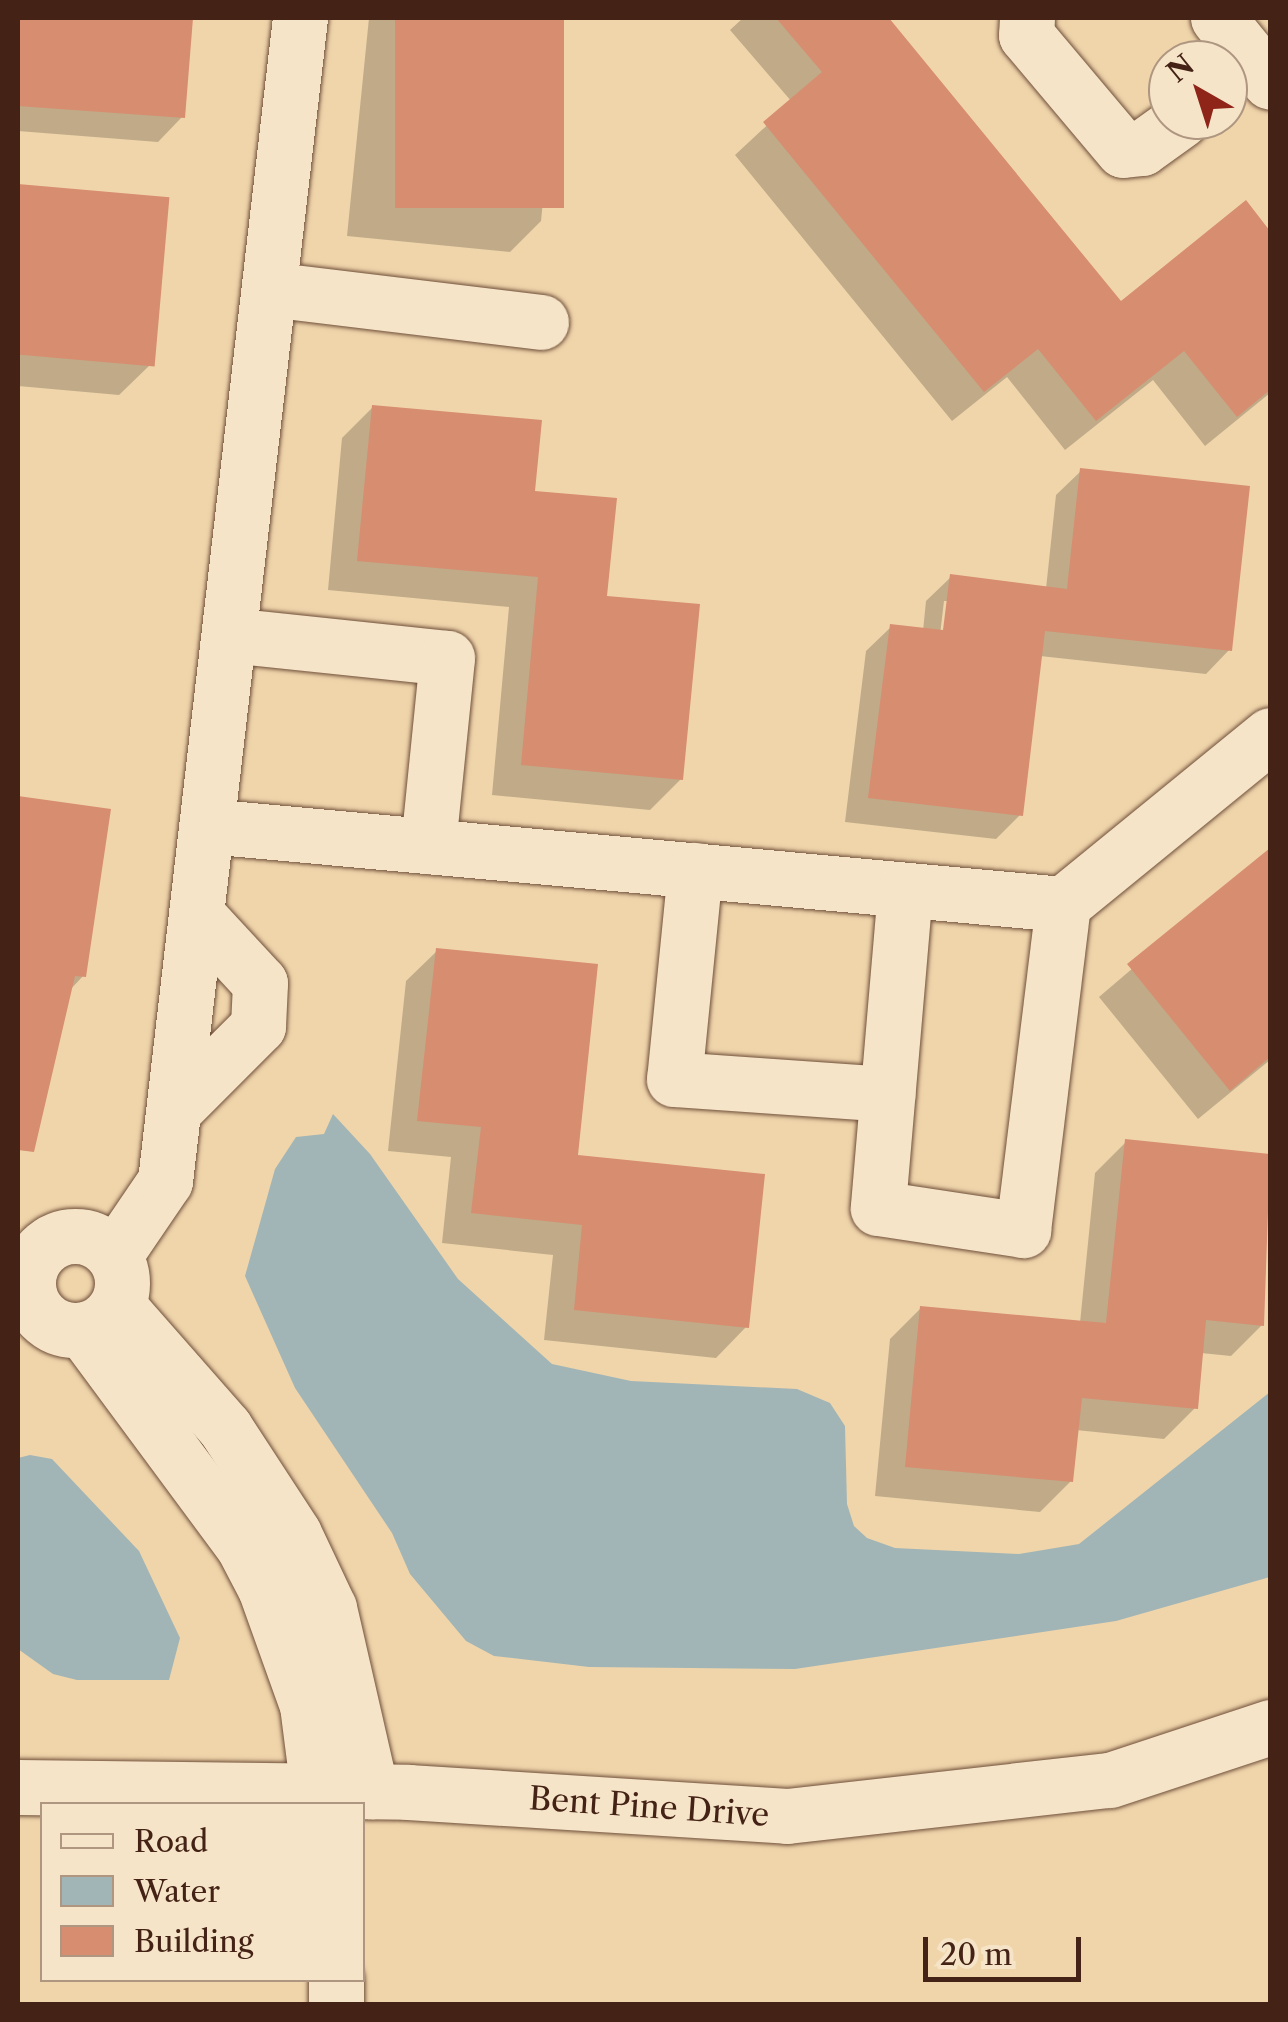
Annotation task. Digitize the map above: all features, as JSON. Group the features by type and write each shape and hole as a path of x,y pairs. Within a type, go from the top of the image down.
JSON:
{"street":[{"path":"300,18 165,1181 74,1306 243,1546 288,1578 307,1705 343,1794"},
{"path":"1027,18 1026,35 1123,150 1142,148 1153,140"},
{"path":"1218,18 1250,74"},
{"path":"269,289 541,322"},
{"path":"229,635 447,658 428,846"},
{"path":"904,890 878,1208 1023,1230 1063,904 1270,735"},
{"path":"207,826 1063,904"},
{"path":"695,870 674,1080 887,1094"},
{"path":"174,1110 258,1026 260,983 197,915"},
{"name":"Bent Pine Drive","path":"18,1788 343,1794 786,1816 1110,1780 1270,1727"}],"water":[{"path":"333,1114 370,1154 458,1279 552,1364 631,1381 797,1389 830,1403 845,1426 847,1504 854,1526 867,1538 895,1548 1019,1554 1079,1544 1270,1392 1270,1577 1116,1621 795,1669 589,1667 494,1656 466,1641 410,1574 392,1533 295,1388 245,1276 275,1169 296,1137 324,1134"},
{"path":"30,1455 52,1459 139,1551 180,1638 169,1680 77,1680 53,1674 18,1649 18,1458"}],"building":[{"path":"19,18 193,18 185,118 18,106"},
{"path":"395,18 564,18 564,208 395,208"},
{"path":"776,18 889,18 1121,301 1246,200 1270,231 1270,390 1237,417 1184,351 1096,421 1038,349 984,392 763,122 822,72"},
{"path":"18,184 169,197 155,367 18,355"},
{"path":"372,405 542,420 535,491 617,498 607,596 700,604 683,780 521,765 538,577 357,561"},
{"path":"1080,468 1250,486 1232,651 1045,631 1023,816 868,798 890,624 943,630 950,574 1067,589"},
{"path":"18,796 111,809 86,977 75,976 34,1152 18,1150"},
{"path":"1270,848 1270,1057 1230,1091 1127,964"},
{"path":"436,948 598,964 578,1155 765,1174 749,1328 574,1310 582,1225 471,1213 481,1127 417,1121"},
{"path":"1125,1139 1270,1154 1264,1326 1206,1320 1198,1409 1082,1398 1073,1482 905,1467 920,1306 1106,1323"}]}
